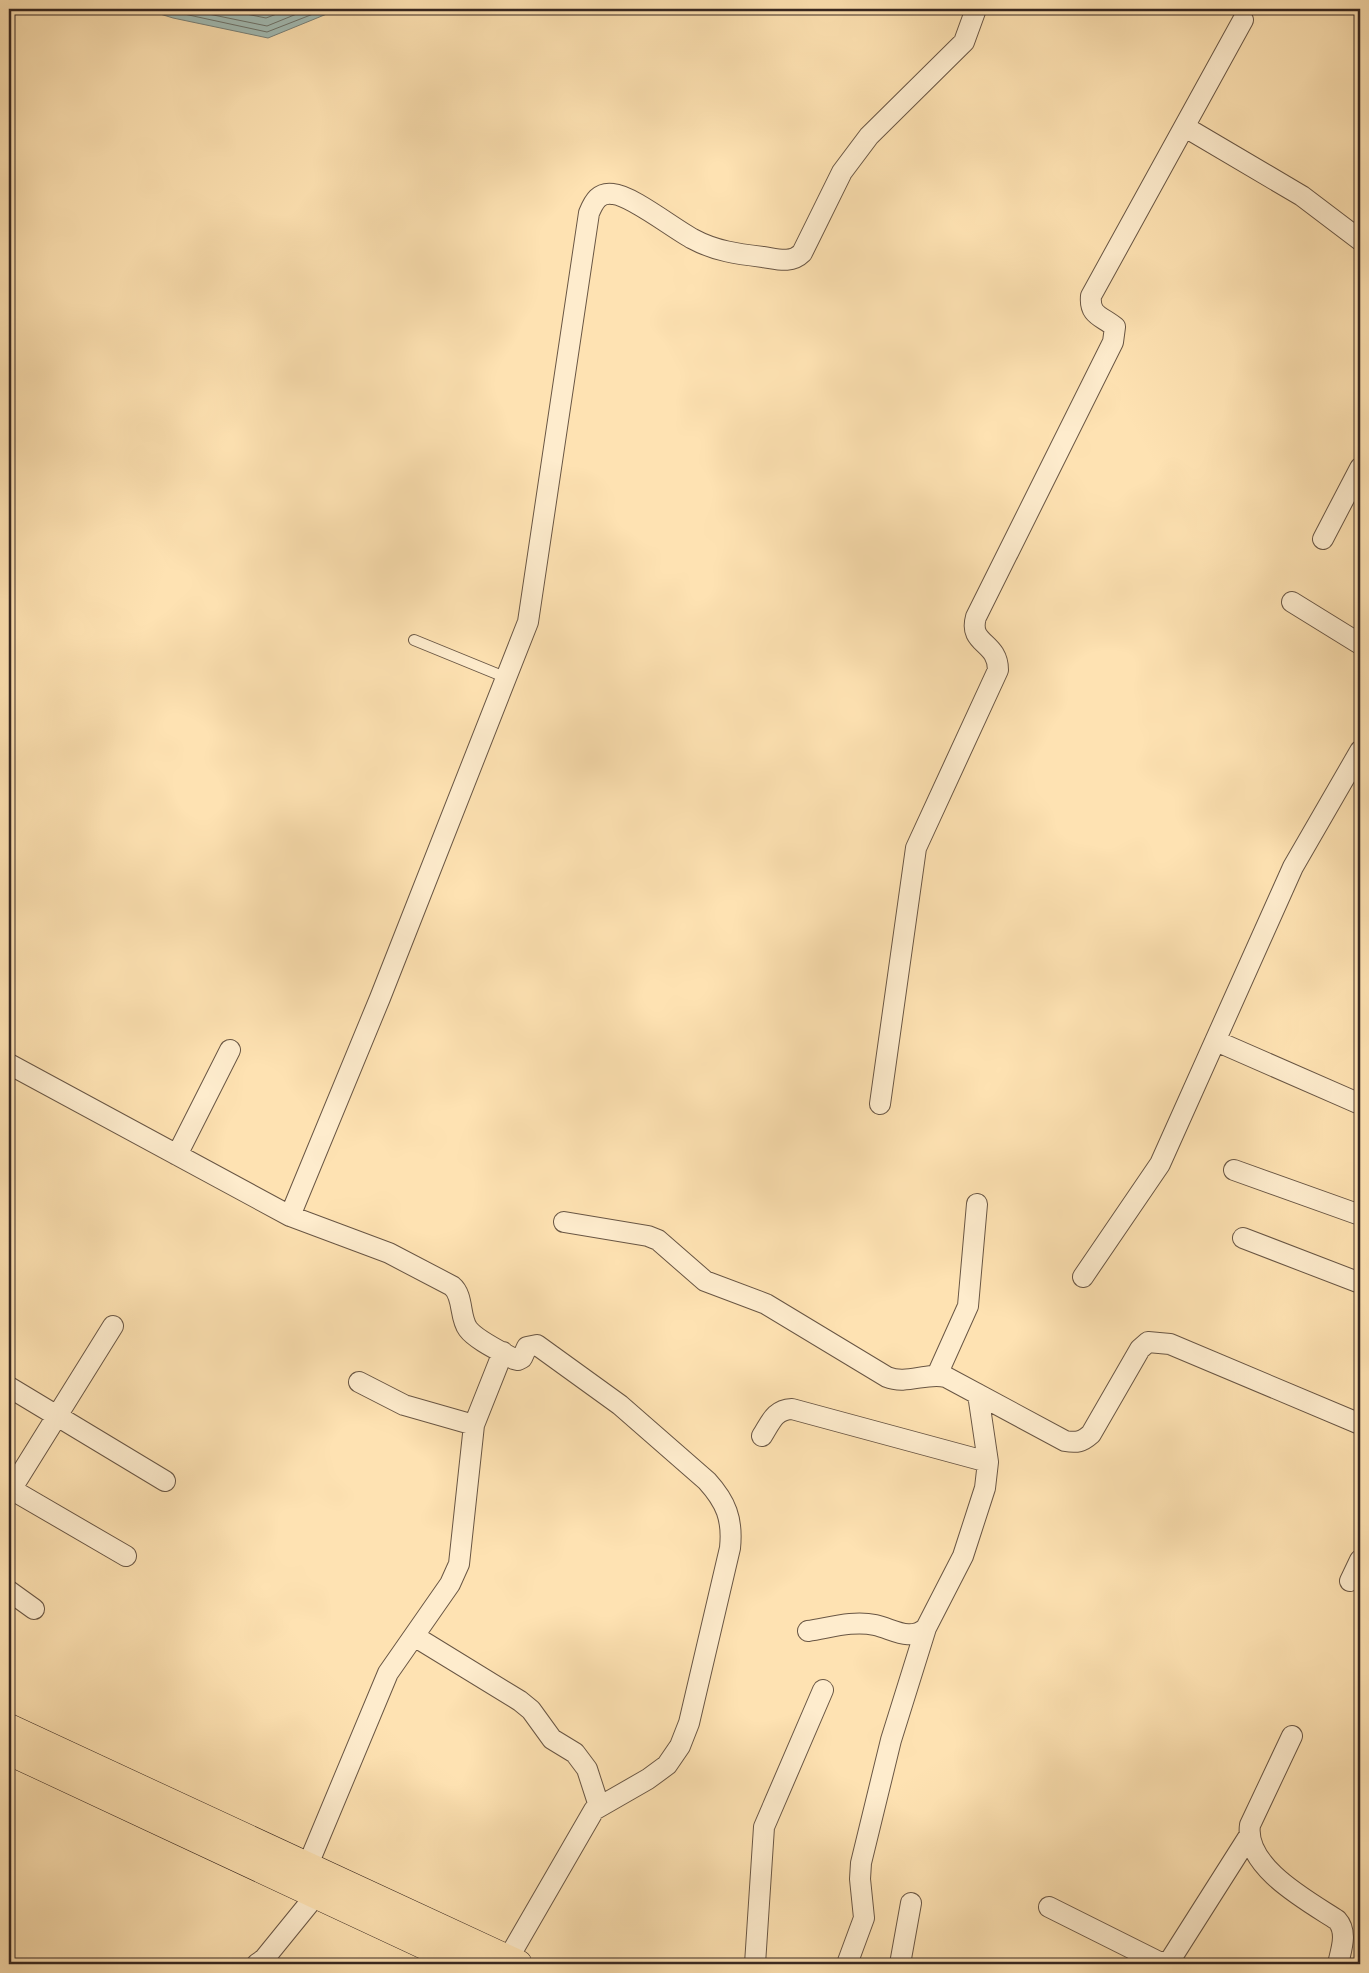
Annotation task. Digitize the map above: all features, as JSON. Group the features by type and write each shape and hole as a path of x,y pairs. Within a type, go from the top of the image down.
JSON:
{"main road":[{"path":"9,1728 316,1879 466,1964"},
{"path":"9,1751 316,1879 510,1963"}],"street":[{"path":"290,1216 380,998 528,622 589,213 594,200 602,194 614,194 628,199 693,239 714,249 782,260 795,260 802,253 842,172 855,153 869,136 964,42 976,9"},
{"path":"880,1104 916,848 998,670 998,661 994,651 976,636 973,626 976,617 1113,342 1115,327 1095,314 1090,306 1091,296 1244,20"},
{"path":"1185,127 1302,196 1360,240"},
{"path":"1323,538 1354,494 1360,468"},
{"path":"1292,602 1360,644"},
{"path":"1083,1277 1160,1164 1293,867 1360,751"},
{"path":"1216,1041 1360,1104"},
{"path":"177,1155 230,1050"},
{"path":"9,1064 290,1216 389,1253 452,1286 458,1294 465,1323 472,1333 518,1360 522,1358 527,1347 536,1345 620,1405 707,1481 718,1493 730,1519 732,1534 730,1548 689,1723 680,1746 666,1765 648,1779 594,1810 510,1963"},
{"path":"1234,1170 1360,1216"},
{"path":"937,1375 968,1306 977,1204"},
{"path":"564,1222 648,1236 658,1240 705,1281 766,1304 887,1377 897,1381 937,1375 946,1378 1065,1441 1083,1442 1091,1434 1140,1349 1148,1342 1170,1344 1360,1424"},
{"path":"1243,1238 1360,1283"},
{"path":"113,1326 10,1490 126,1556"},
{"path":"257,1964 264,1959 316,1879 388,1673 450,1584 459,1564 474,1425 502,1352"},
{"path":"359,1382 404,1405 474,1425"},
{"path":"9,1387 165,1481"},
{"path":"848,1964 864,1918 860,1879 861,1863 891,1740 926,1628 963,1556 985,1488 988,1462 978,1394"},
{"path":"762,1436 776,1415 782,1410 792,1409 988,1462"},
{"path":"1350,1581 1360,1560"},
{"path":"9,1591 34,1609"},
{"path":"808,1631 862,1624 910,1636 920,1634 926,1628"},
{"path":"414,1636 520,1701 530,1710 552,1739 575,1753 587,1768 599,1806"},
{"path":"755,1964 764,1827 823,1690"},
{"path":"1292,1736 1250,1826 1249,1836 1252,1848 1281,1883 1338,1920 1342,1925 1343,1940 1338,1964"},
{"path":"1049,1907 1159,1962 1169,1962 1249,1836"},
{"path":"900,1964 911,1903"}],"lane":[{"path":"414,640 507,678"}],"water":[{"path":"144,9 339,9 268,38 173,18"}]}
